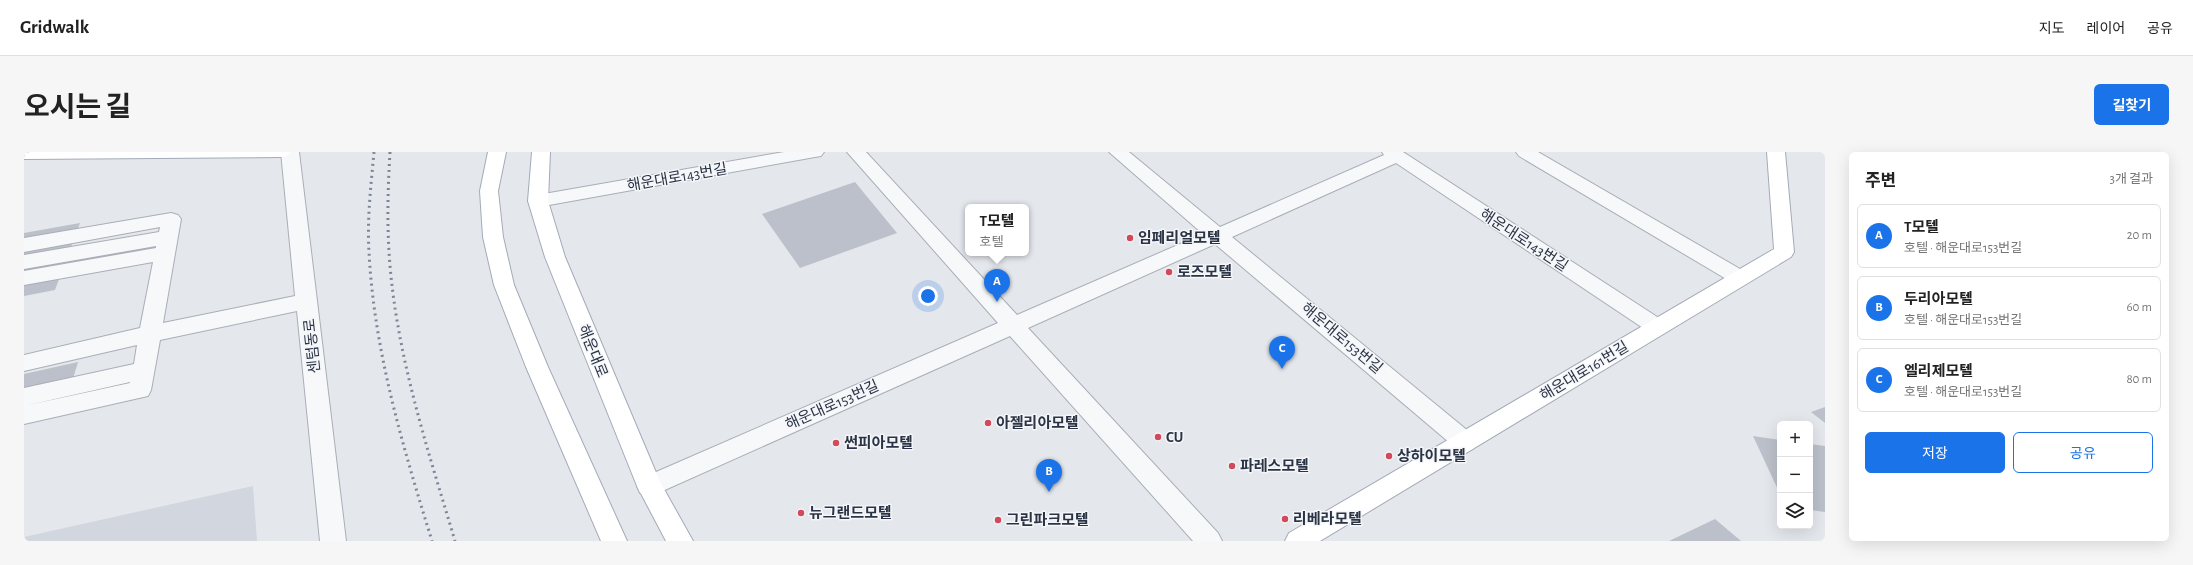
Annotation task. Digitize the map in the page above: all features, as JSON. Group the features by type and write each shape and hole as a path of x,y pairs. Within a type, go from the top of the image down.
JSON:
{"main road":[{"path":"24,154 281,152"},
{"path":"497,152 490,191 493,237 504,285 537,367 614,541"},
{"name":"해운대로","path":"541,152 538,201 555,257 649,486 680,541"},
{"name":"해운대로161번길","path":"1298,541 1784,252 1776,152"}],"street":[{"name":"센텀동로","path":"290,152 333,541"},
{"name":"해운대로143번길","path":"538,201 815,152"},
{"path":"856,152 1015,325 1209,541"},
{"name":"해운대로153번길","path":"1118,152 1465,442"},
{"path":"1525,152 1740,278"},
{"name":"해운대로143번길","path":"1394,154 1657,327"},
{"name":"해운대로153번길","path":"649,486 1218,235 1394,154"},
{"path":"24,245 171,219 140,390 24,415"},
{"path":"24,262 166,245"},
{"path":"24,278 166,245"},
{"path":"24,363 150,334 306,301"},
{"path":"24,351 79,339 150,334"},
{"path":"24,397 144,370"}],"shaded area":[{"path":"253,486 257,541 24,541 24,537"}],"building":[{"path":"855,182 897,233 800,268 762,214"},
{"path":"80,223 55,290 24,296 24,233"},
{"path":"78,362 62,415 24,424 24,374"},
{"path":"1825,407 1825,423 1811,412"},
{"path":"1753,436 1777,440 1777,488"},
{"path":"1813,444 1825,446 1825,512 1813,510"},
{"path":"1715,519 1741,541 1669,541"}],"railway":[{"path":"374,152 370,202 369,252 377,326 383,362 401,434 432,541"},
{"path":"390,152 388,239 392,289 398,326 405,362 423,434 455,541"}],"place":[{"name":"임페리얼모텔","path":"1130,238"},
{"name":"로즈모텔","path":"1169,272"},
{"name":"T모텔","path":"997,302"},
{"name":"엘리제모텔","path":"1282,369"},
{"name":"아젤리아모텔","path":"988,423"},
{"name":"CU","path":"1158,437"},
{"name":"썬피아모텔","path":"836,443"},
{"name":"상하이모텔","path":"1389,456"},
{"name":"파레스모텔","path":"1232,466"},
{"name":"두리아모텔","path":"1049,492"},
{"name":"뉴그랜드모텔","path":"801,513"},
{"name":"리베라모텔","path":"1285,519"},
{"name":"그린파크모텔","path":"998,520"}]}
